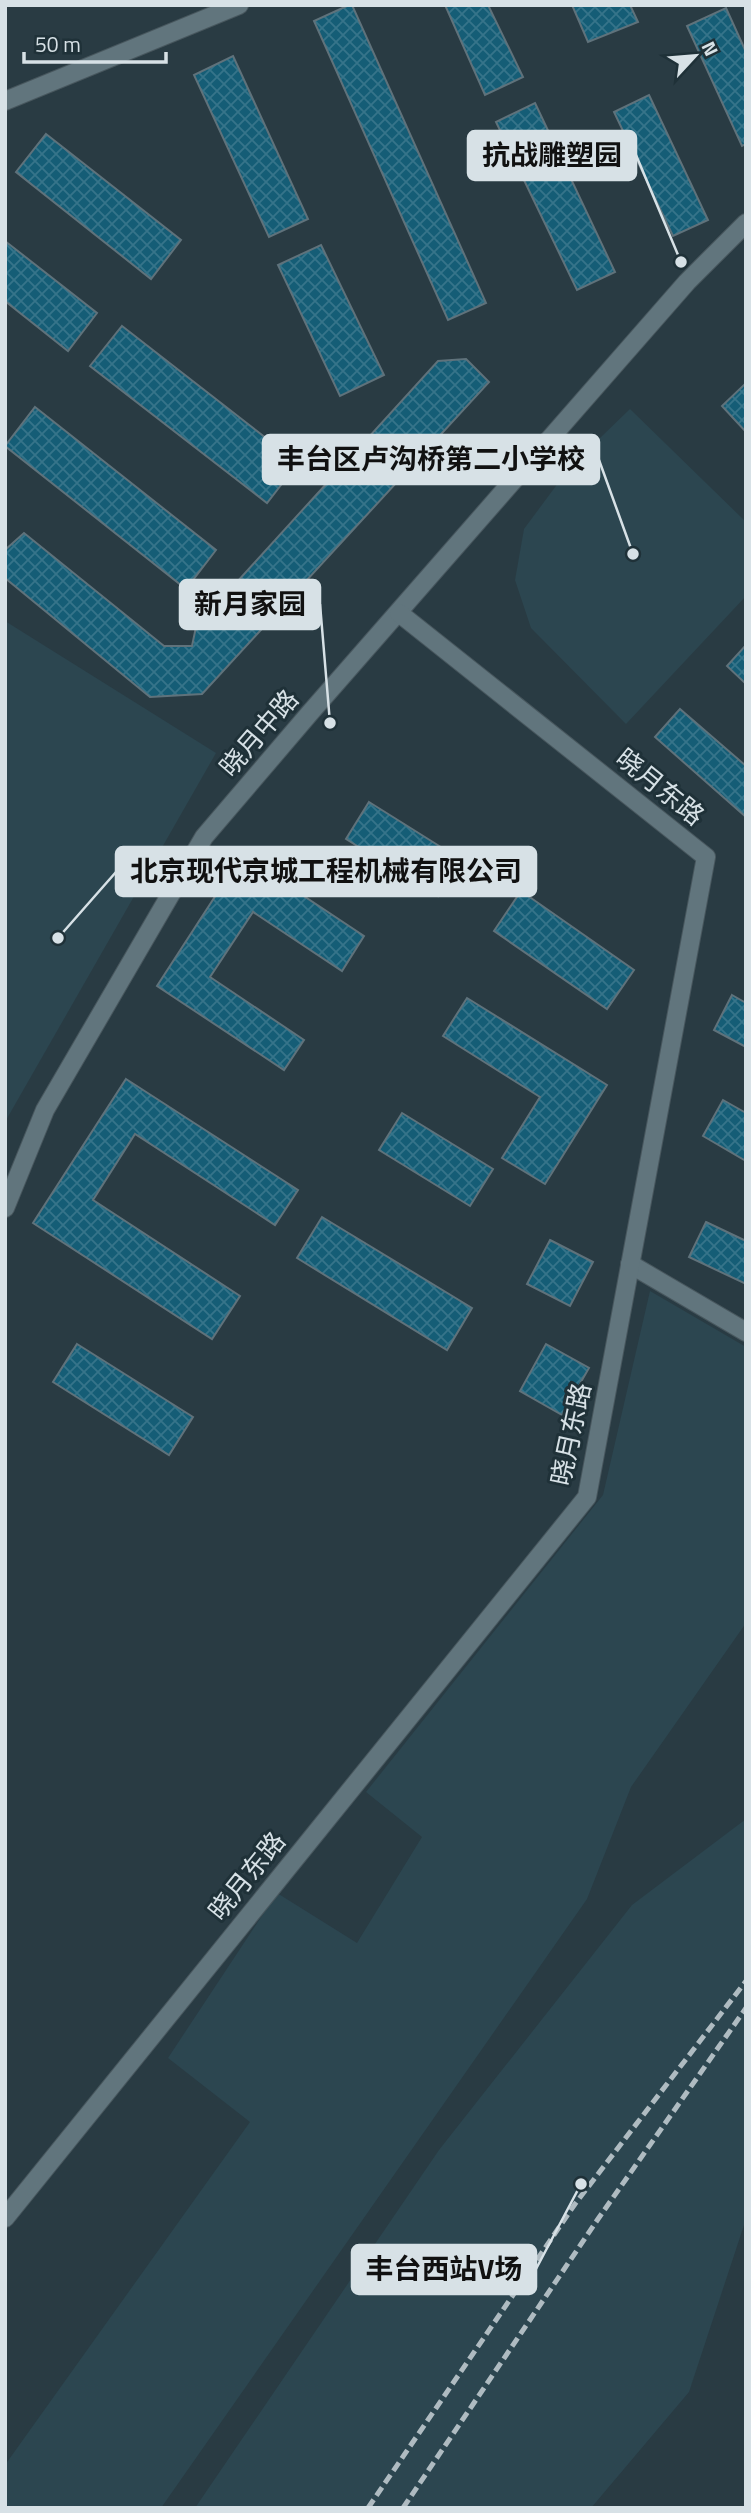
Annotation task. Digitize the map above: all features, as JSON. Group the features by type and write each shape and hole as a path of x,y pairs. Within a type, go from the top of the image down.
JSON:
{"street":[{"path":"5,101 239,5"},
{"name":"晓月中路","path":"5,1209 45,1110 204,837 687,282 746,223"},
{"name":"晓月东路","path":"9,2206 587,1497 706,857 399,613"},
{"path":"630,1264 746,1332"}],"shaded area":[{"path":"630,409 746,522 746,596 626,724 531,628 515,580 524,529 570,467"},
{"path":"5,621 216,753 5,1122"},
{"path":"650,1291 746,1347 746,1623 631,1787 587,1899 161,2508 5,2508 5,2465 250,2122 168,2058 277,1893 357,1943 422,1837 366,1792 603,1495"},
{"path":"746,1819 746,2219 689,2392 591,2508 195,2508 439,2150 632,1905"}],"building":[{"path":"352,5 486,303 448,320 314,21"},
{"path":"445,5 488,5 523,77 485,95"},
{"path":"572,5 630,5 638,22 588,42"},
{"path":"726,8 746,52 746,144 742,146 687,26"},
{"path":"233,56 308,219 269,237 194,75"},
{"path":"649,95 708,220 673,236 614,112"},
{"path":"535,103 615,272 577,290 496,122"},
{"path":"46,134 181,240 151,279 16,172"},
{"path":"5,241 97,313 68,351 5,301"},
{"path":"321,245 384,375 340,396 278,265"},
{"path":"122,326 298,463 267,503 90,366"},
{"path":"466,359 489,382 202,694 150,697 5,578 5,550 24,533 164,646 192,646 196,627 438,361"},
{"path":"746,383 746,432 722,406"},
{"path":"35,407 216,550 186,589 5,446"},
{"path":"746,645 746,684 727,666"},
{"path":"680,709 746,766 746,817 655,737"},
{"path":"369,802 460,859 438,896 346,839"},
{"path":"242,855 364,936 342,971 253,912 210,977 304,1040 284,1070 157,986"},
{"path":"521,891 634,970 607,1009 494,931"},
{"path":"732,995 746,1003 746,1047 714,1030"},
{"path":"467,998 607,1085 545,1184 502,1158 540,1097 443,1036"},
{"path":"126,1079 298,1190 275,1225 135,1134 93,1200 240,1296 212,1339 33,1223"},
{"path":"723,1100 746,1113 746,1161 703,1136"},
{"path":"402,1113 493,1169 470,1206 379,1150"},
{"path":"322,1217 472,1308 447,1350 297,1258"},
{"path":"706,1222 746,1241 746,1284 689,1257"},
{"path":"550,1240 593,1262 570,1306 527,1284"},
{"path":"77,1344 193,1417 169,1455 53,1382"},
{"path":"546,1344 589,1368 562,1415 520,1391"}],"railway":[{"path":"368,2508 575,2204 746,1981"},
{"path":"403,2508 598,2219 746,2008"}],"place":[{"name":"抗战雕塑园","path":"681,262"},
{"name":"丰台区卢沟桥第二小学校","path":"633,554"},
{"name":"新月家园","path":"330,723"},
{"name":"北京现代京城工程机械有限公司","path":"58,938"},
{"name":"丰台西站V场","path":"581,2184"}]}
